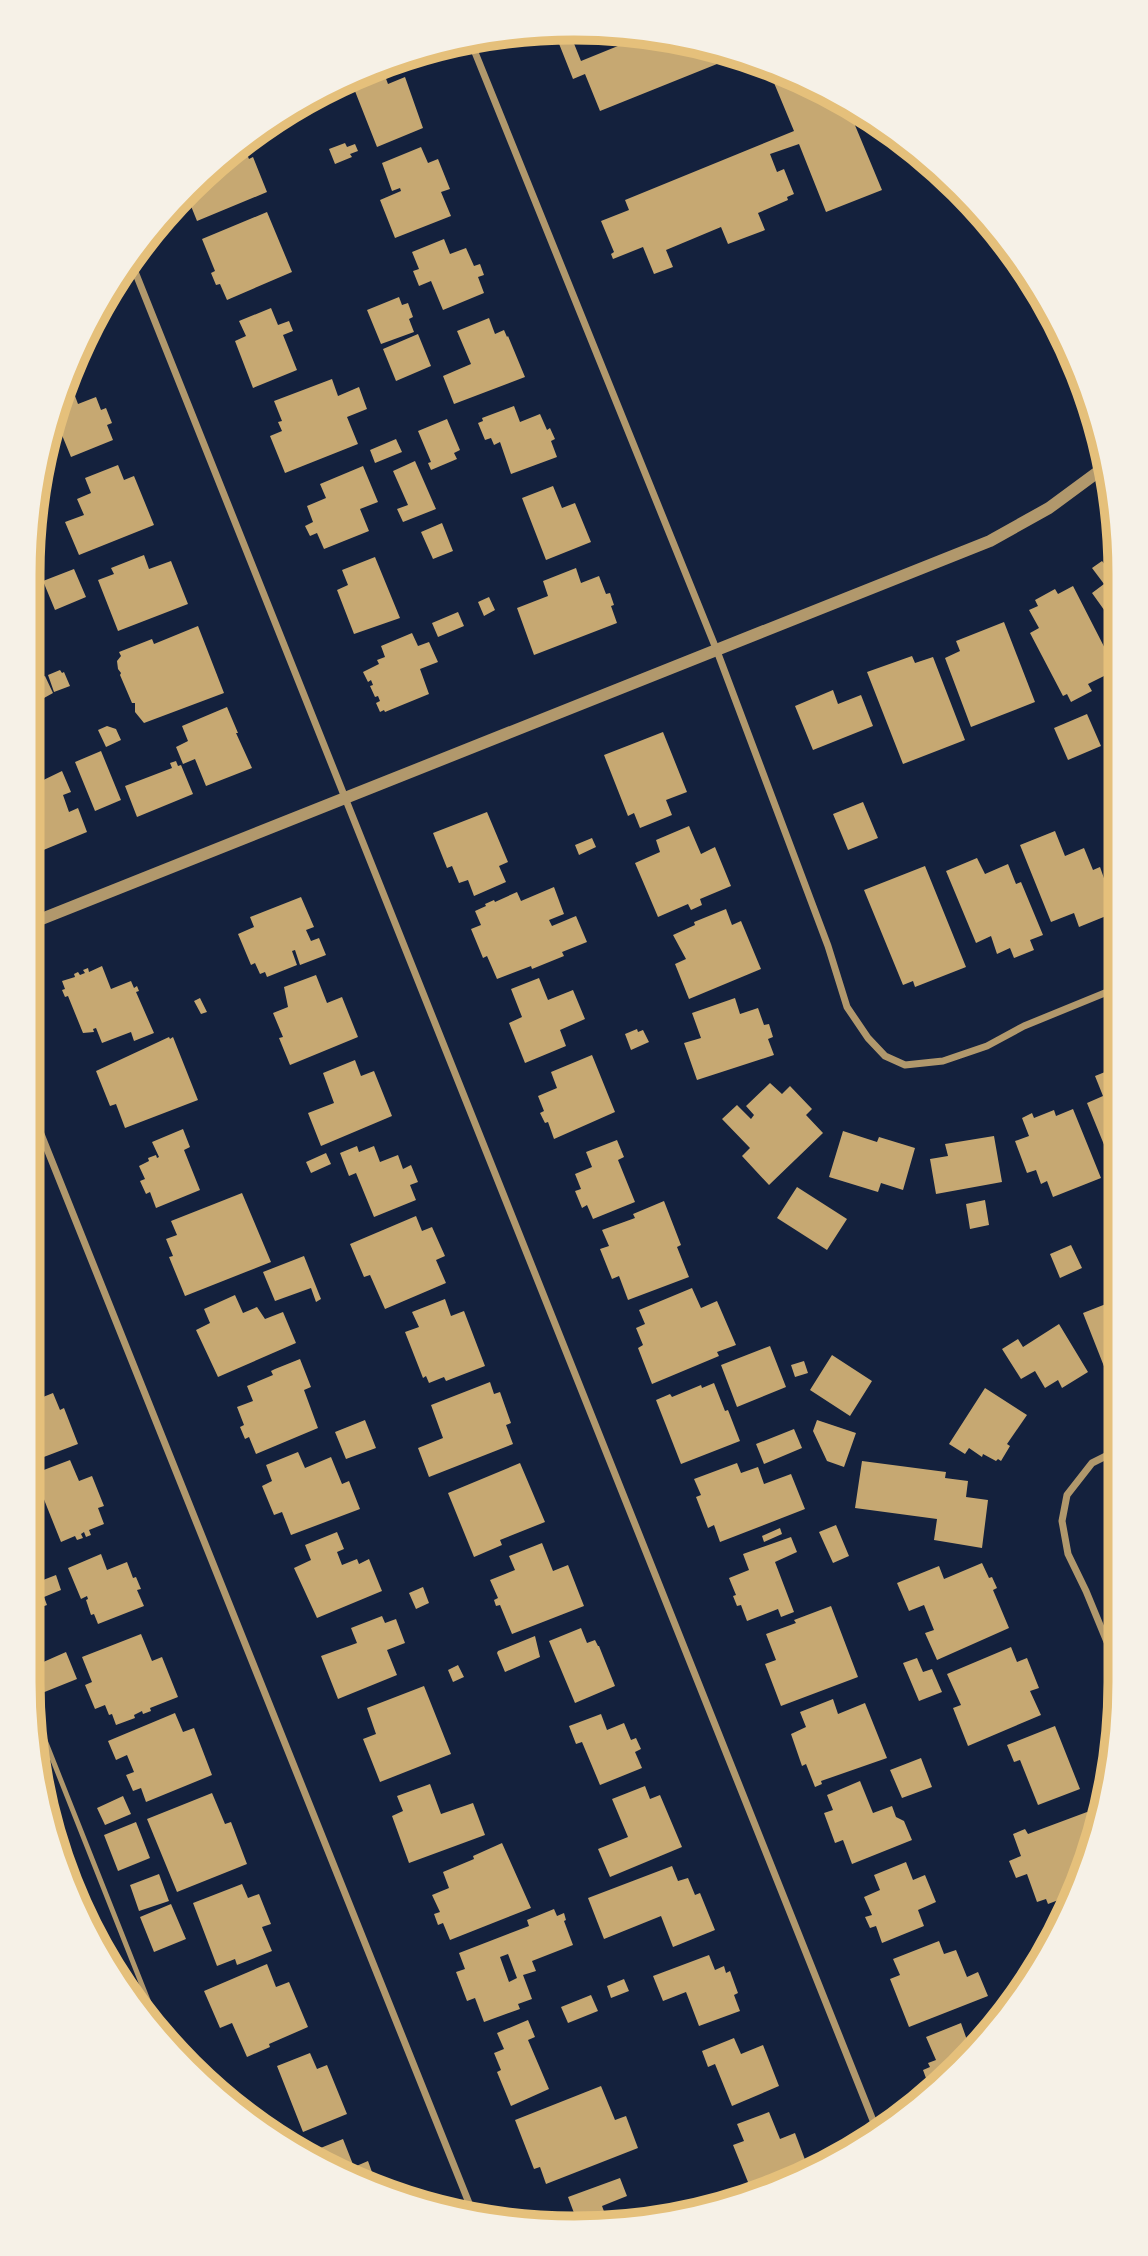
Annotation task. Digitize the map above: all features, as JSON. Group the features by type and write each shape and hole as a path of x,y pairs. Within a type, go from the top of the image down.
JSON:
{"street":[{"path":"474,50 717,651 828,946 847,1007 868,1038 885,1056 905,1065 943,1061 987,1046 1024,1026 1108,992"},
{"path":"135,271 874,2124"},
{"path":"40,921 990,541 1049,509 1097,472"},
{"path":"40,1132 469,2205"},
{"path":"1108,1455 1092,1463 1067,1495 1062,1521 1068,1554 1108,1644"}],"lane":[{"path":"43,1736 150,2006"}],"building":[{"path":"558,40 573,40 581,61 626,43 678,51 722,62 600,111 585,74 573,79"},
{"path":"385,75 388,84 405,77 423,128 377,147 354,88"},
{"path":"772,79 810,95 852,119 882,190 826,212 799,144 770,154 777,172 784,169 794,194 787,197 788,200 758,213 765,230 728,244 721,227 666,250 673,267 654,274 643,247 613,259 611,254 614,252 601,221 629,210 625,200 794,131"},
{"path":"345,143 347,147 355,144 358,151 350,154 352,157 335,164 329,149"},
{"path":"421,147 428,163 438,159 450,189 441,192 451,216 395,238 380,200 401,191 400,188 392,191 382,163"},
{"path":"246,153 249,159 253,157 267,192 197,221 190,204"},
{"path":"267,212 292,272 227,300 220,284 216,285 211,273 215,271 202,239"},
{"path":"444,239 450,254 466,248 474,266 480,264 484,275 478,277 484,293 443,310 431,281 419,286 413,271 419,269 412,252"},
{"path":"399,297 402,305 408,303 413,317 409,319 414,332 381,344 367,310"},
{"path":"271,308 278,325 289,321 293,331 283,335 297,370 253,388 235,341 246,336 239,321"},
{"path":"489,318 495,334 504,330 508,336 525,377 454,404 443,376 471,364 457,331"},
{"path":"418,334 431,366 396,381 383,349"},
{"path":"332,379 338,396 359,387 367,409 347,417 358,444 285,473 270,436 282,431 278,422 282,421 274,401"},
{"path":"73,391 78,404 96,397 101,410 106,408 112,423 107,425 113,440 71,457 60,430"},
{"path":"514,406 520,422 540,414 547,430 550,428 555,439 551,441 557,457 511,474 500,442 494,445 491,438 485,440 478,423 483,421 482,418"},
{"path":"447,419 460,450 454,453 457,459 431,470 428,463 431,462 418,431"},
{"path":"396,439 402,452 375,463 370,450"},
{"path":"415,461 436,509 403,522 397,509 408,505 393,471"},
{"path":"118,465 124,480 134,476 154,525 79,555 65,522 84,515 77,499 91,493 85,478"},
{"path":"363,466 378,502 360,509 369,531 324,549 317,533 310,536 305,526 313,522 307,506 326,498 320,484"},
{"path":"553,486 562,508 575,503 591,542 546,560 522,498"},
{"path":"442,523 453,551 433,559 421,532"},
{"path":"144,555 149,569 171,561 188,604 118,631 98,580 114,574 111,568"},
{"path":"375,557 400,618 354,634 337,590 348,585 342,570"},
{"path":"1102,561 1106,566 1108,615 1092,593 1104,584 1092,568"},
{"path":"576,568 581,583 599,576 606,594 610,593 617,623 534,655 517,608 548,596 543,581"},
{"path":"74,569 86,597 55,610 43,581"},
{"path":"1073,586 1108,654 1108,674 1088,684 1092,691 1071,702 1067,694 1063,696 1030,633 1039,628 1029,610 1038,606 1035,600 1055,589 1058,594"},
{"path":"489,597 495,610 484,616 478,602"},
{"path":"458,612 464,626 438,637 432,623"},
{"path":"1004,622 1035,702 971,727 945,658 960,651 956,641"},
{"path":"198,626 224,693 144,723 135,712 135,703 132,703 120,675 117,661 121,656 119,652 152,639 154,644"},
{"path":"412,633 418,646 429,642 438,662 420,669 429,694 380,712 376,703 380,701 378,696 375,697 370,686 373,685 371,680 368,682 363,672 379,664 377,660 385,657 381,646"},
{"path":"912,656 915,663 933,657 965,740 903,764 867,672"},
{"path":"60,670 64,672 70,686 54,692 48,675"},
{"path":"45,676 53,693 44,698 40,688 40,678"},
{"path":"833,690 838,704 861,695 873,726 813,750 795,706"},
{"path":"227,707 252,768 206,786 195,759 183,764 176,747 188,741 182,726"},
{"path":"1087,714 1101,746 1068,760 1054,728"},
{"path":"107,726 116,729 121,740 106,747 98,730"},
{"path":"663,732 687,792 666,800 672,815 640,828 634,813 628,816 604,755"},
{"path":"101,751 121,800 95,811 75,762"},
{"path":"176,761 178,766 181,765 193,794 137,817 125,786 172,768 170,763"},
{"path":"62,771 71,792 63,795 69,812 78,808 87,832 40,851 40,782"},
{"path":"863,802 878,838 848,850 833,814"},
{"path":"487,812 508,862 499,866 506,882 474,896 468,880 459,883 452,866 447,868 433,833"},
{"path":"689,826 701,854 715,847 731,886 700,899 702,905 691,910 688,904 658,917 635,863 660,852 656,840"},
{"path":"1055,831 1065,856 1084,848 1093,870 1100,867 1108,890 1108,915 1079,927 1074,913 1051,922 1020,845"},
{"path":"592,838 596,847 579,855 575,845"},
{"path":"977,858 985,874 1008,864 1016,884 1021,882 1043,935 1030,940 1034,950 1014,958 1010,948 997,954 991,936 976,943 946,871"},
{"path":"925,866 966,967 915,987 913,981 903,985 864,890"},
{"path":"554,887 564,914 549,920 552,926 576,916 587,942 562,952 564,956 497,979 487,956 483,958 471,929 481,925 475,911 486,906 485,904 517,892 521,901"},
{"path":"301,897 314,927 306,930 311,941 319,938 326,955 300,965 295,950 292,951 297,965 267,977 265,972 260,974 255,963 251,965 238,934 254,927 250,917"},
{"path":"726,909 732,925 741,921 761,969 689,999 675,964 686,959 673,935 695,925 694,922"},
{"path":"102,966 111,989 131,981 134,988 137,986 139,991 136,992 154,1033 134,1041 131,1032 102,1043 96,1028 93,1029 94,1032 83,1033 68,996 65,997 62,990 65,989 62,981 75,977 74,974 78,972 80,975 85,973 83,970 88,968 89,972"},
{"path":"316,975 327,1003 342,997 358,1037 290,1065 273,1013 288,1007 284,987"},
{"path":"539,978 548,1000 573,990 585,1019 560,1030 566,1046 525,1063 509,1023 522,1017 511,989"},
{"path":"200,998 207,1012 201,1014 194,1001"},
{"path":"735,998 740,1014 758,1008 764,1025 769,1024 773,1037 768,1039 774,1055 697,1080 684,1043 701,1038 692,1013"},
{"path":"637,1029 638,1032 643,1030 649,1042 631,1050 625,1034"},
{"path":"173,1037 198,1100 125,1128 116,1104 110,1106 96,1071"},
{"path":"592,1055 615,1112 554,1139 548,1122 545,1123 540,1113 544,1111 538,1096 557,1088 551,1072"},
{"path":"355,1060 361,1076 374,1071 392,1116 321,1146 308,1113 334,1103 323,1073"},
{"path":"1108,1071 1107,1152 1087,1103 1103,1096 1095,1076"},
{"path":"770,1083 782,1094 790,1086 812,1109 806,1115 823,1133 769,1185 742,1156 750,1148 722,1119 737,1105 751,1119 754,1115 746,1106"},
{"path":"1073,1109 1101,1178 1053,1197 1047,1181 1041,1184 1036,1170 1027,1173 1015,1141 1029,1136 1022,1118 1032,1113 1034,1118 1054,1110 1056,1116"},
{"path":"183,1129 190,1147 184,1150 200,1190 156,1208 150,1192 146,1194 140,1181 145,1179 139,1166 149,1161 148,1158 156,1155 159,1157 152,1142"},
{"path":"843,1131 877,1142 879,1137 915,1148 903,1190 881,1183 878,1192 829,1177"},
{"path":"994,1136 1002,1182 936,1194 930,1159 948,1156 945,1144"},
{"path":"617,1140 624,1157 618,1160 635,1202 593,1219 587,1205 582,1208 575,1191 581,1189 575,1174 592,1167 586,1152"},
{"path":"357,1146 359,1152 374,1146 380,1162 398,1155 403,1169 411,1165 418,1182 410,1185 416,1200 374,1217 356,1173 349,1176 340,1153"},
{"path":"326,1153 331,1164 311,1173 306,1162"},
{"path":"797,1187 847,1219 827,1250 777,1218"},
{"path":"242,1193 271,1262 185,1296 169,1257 173,1256 166,1239 177,1235 171,1221"},
{"path":"985,1200 989,1225 970,1229 966,1204"},
{"path":"664,1201 681,1245 677,1247 689,1277 628,1300 619,1276 612,1279 600,1249 609,1246 602,1230 635,1218 633,1214"},
{"path":"416,1216 422,1231 432,1227 445,1256 436,1260 446,1283 385,1309 370,1275 364,1277 350,1244"},
{"path":"1071,1245 1082,1268 1060,1278 1050,1254"},
{"path":"304,1256 321,1299 316,1302 311,1288 275,1301 263,1272"},
{"path":"692,1288 701,1308 717,1301 736,1345 717,1352 719,1356 652,1384 638,1348 643,1345 636,1328 645,1324 639,1310"},
{"path":"235,1295 243,1313 257,1307 265,1319 283,1312 296,1343 218,1377 196,1330 210,1323 204,1309"},
{"path":"445,1299 451,1316 464,1311 485,1366 446,1381 444,1377 429,1383 426,1376 423,1378 405,1332 419,1327 412,1312"},
{"path":"1108,1303 1108,1374 1107,1374 1083,1313"},
{"path":"1059,1324 1088,1372 1062,1388 1058,1380 1045,1388 1035,1371 1021,1379 1002,1349 1018,1339 1023,1347"},
{"path":"770,1346 786,1387 737,1407 721,1365"},
{"path":"832,1355 872,1381 850,1416 810,1390"},
{"path":"300,1359 311,1387 304,1390 318,1428 256,1454 249,1437 245,1439 240,1427 244,1425 237,1407 253,1401 247,1386 273,1375 271,1371"},
{"path":"804,1361 808,1373 795,1377 791,1365"},
{"path":"490,1382 494,1394 500,1392 511,1423 506,1425 513,1444 429,1477 418,1448 443,1438 431,1405"},
{"path":"714,1383 740,1441 681,1464 656,1400"},
{"path":"985,1388 1027,1415 1007,1444 1010,1446 1001,1461 983,1454 982,1457 969,1448 965,1454 949,1444"},
{"path":"40,1389 43,1397 53,1393 60,1410 64,1408 78,1444 40,1458"},
{"path":"365,1420 376,1448 346,1459 335,1432"},
{"path":"817,1420 856,1433 844,1467 827,1461 813,1431"},
{"path":"794,1429 802,1448 764,1464 756,1444"},
{"path":"298,1452 305,1468 331,1457 342,1484 349,1481 360,1509 291,1535 282,1512 274,1515 262,1486 272,1481 266,1465"},
{"path":"70,1460 79,1481 92,1476 104,1506 98,1508 104,1524 89,1530 91,1535 86,1537 84,1532 81,1534 83,1538 77,1540 75,1536 61,1542 43,1497 40,1498 40,1471"},
{"path":"862,1461 946,1472 945,1478 968,1481 966,1497 988,1500 982,1548 934,1540 937,1519 855,1508"},
{"path":"520,1463 545,1522 500,1540 502,1545 474,1557 448,1493"},
{"path":"737,1463 741,1473 758,1467 764,1484 791,1474 805,1509 720,1542 714,1525 708,1528 696,1497 701,1495 694,1479"},
{"path":"836,1525 849,1556 833,1563 819,1532"},
{"path":"780,1528 782,1534 764,1542 762,1536"},
{"path":"337,1532 344,1549 337,1552 342,1565 357,1559 359,1564 369,1559 382,1591 317,1618 294,1568 311,1560 305,1545"},
{"path":"791,1537 797,1552 775,1562 794,1612 781,1617 778,1609 747,1621 741,1605 737,1606 729,1578 749,1570 743,1554"},
{"path":"542,1543 553,1571 568,1565 584,1606 512,1634 500,1605 496,1606 494,1600 498,1598 490,1580 515,1570 509,1556"},
{"path":"101,1554 107,1570 127,1562 141,1589 137,1590 144,1606 98,1624 94,1614 91,1615 87,1596 81,1599 68,1568"},
{"path":"982,1563 997,1588 993,1590 1009,1628 937,1660 925,1633 934,1630 924,1605 909,1611 897,1583 939,1566 944,1579"},
{"path":"56,1575 61,1590 44,1597 47,1605 40,1608 40,1581"},
{"path":"423,1587 429,1603 416,1609 409,1593"},
{"path":"831,1606 858,1677 781,1706 765,1664 776,1660 766,1634"},
{"path":"382,1616 385,1623 396,1619 405,1643 387,1650 397,1675 338,1699 321,1656 357,1643 351,1628"},
{"path":"581,1628 587,1643 595,1640 599,1646 615,1686 575,1703 549,1641"},
{"path":"141,1634 152,1661 162,1657 178,1697 116,1725 105,1705 95,1709 85,1685 92,1682 82,1657"},
{"path":"535,1636 540,1657 505,1672 498,1651"},
{"path":"1011,1647 1017,1662 1027,1658 1039,1688 1030,1691 1041,1715 968,1746 953,1708 961,1705 947,1674"},
{"path":"66,1652 77,1679 42,1693 40,1663"},
{"path":"917,1658 923,1672 932,1669 942,1692 919,1701 903,1663"},
{"path":"458,1665 464,1677 453,1682 448,1670"},
{"path":"424,1686 451,1754 380,1782 363,1739 376,1734 367,1708"},
{"path":"833,1699 838,1714 865,1703 887,1758 821,1781 822,1784 815,1787 806,1764 802,1766 791,1734 806,1727 800,1712"},
{"path":"175,1713 183,1732 194,1728 212,1775 146,1802 141,1788 133,1791 126,1775 134,1772 127,1755 116,1760 108,1741"},
{"path":"601,1714 607,1730 624,1723 631,1740 636,1738 641,1749 635,1752 642,1768 600,1785 582,1742 576,1744 569,1726"},
{"path":"1055,1726 1080,1789 1038,1805 1020,1760 1014,1762 1007,1745"},
{"path":"921,1758 932,1787 902,1798 890,1770"},
{"path":"860,1781 873,1813 892,1806 896,1817 904,1821 912,1840 852,1864 843,1840 835,1843 824,1813 833,1810 827,1795"},
{"path":"430,1784 441,1814 473,1803 485,1835 409,1863 392,1816 403,1811 397,1796"},
{"path":"645,1786 650,1799 660,1795 682,1847 610,1877 598,1849 628,1837 612,1799"},
{"path":"212,1793 225,1824 231,1822 247,1864 177,1892 147,1819"},
{"path":"123,1796 131,1814 105,1825 97,1808"},
{"path":"1087,1812 1090,1821 1067,1886 1064,1893 1059,1895 1061,1899 1048,1904 1046,1899 1037,1902 1027,1874 1016,1878 1009,1861 1021,1856 1013,1834 1025,1829 1028,1834"},
{"path":"136,1822 150,1858 118,1871 104,1835"},
{"path":"502,1843 531,1908 450,1940 443,1923 438,1925 434,1914 440,1912 432,1895 449,1888 443,1872"},
{"path":"906,1862 913,1880 925,1875 936,1902 918,1910 924,1926 882,1943 876,1926 870,1928 865,1917 872,1915 864,1897 880,1890 874,1875"},
{"path":"672,1866 678,1881 688,1878 695,1895 700,1893 715,1930 673,1947 661,1916 604,1939 588,1898"},
{"path":"159,1874 169,1901 139,1911 130,1885"},
{"path":"242,1884 248,1898 259,1894 271,1924 262,1927 272,1951 237,1965 235,1959 217,1966 193,1903"},
{"path":"171,1904 186,1939 154,1952 140,1917"},
{"path":"554,1909 557,1916 564,1913 564,1921 573,1945 532,1961 536,1971 523,1975 532,1999 518,2004 520,2009 484,2022 475,1998 467,2001 456,1972 465,1969 459,1953 529,1926 527,1920","holes":["508,1954 517,1978 509,1982 500,1957"]},
{"path":"939,1941 944,1954 956,1950 967,1977 978,1972 988,1996 909,2027 890,1979 900,1975 893,1959"},
{"path":"709,1955 715,1970 724,1966 726,1973 730,1971 738,1993 734,1995 740,2011 699,2026 686,1992 663,2001 653,1976"},
{"path":"267,1964 276,1987 289,1982 308,2027 247,2057 232,2023 220,2028 204,1991"},
{"path":"624,1979 629,1991 611,1998 607,1986"},
{"path":"591,1995 598,2011 568,2023 561,2007"},
{"path":"528,2020 535,2037 528,2040 549,2089 511,2106 497,2072 501,2070 494,2053 504,2049 497,2033"},
{"path":"961,2023 967,2040 927,2082 923,2070 930,2067 928,2063 936,2060 926,2037"},
{"path":"734,2038 741,2054 763,2045 779,2086 732,2106 715,2064 708,2067 702,2051"},
{"path":"310,2053 317,2069 327,2065 347,2114 303,2132 277,2066"},
{"path":"601,2086 615,2120 626,2116 638,2148 546,2184 540,2167 534,2169 515,2120"},
{"path":"769,2112 780,2139 795,2133 806,2163 749,2186 733,2145 744,2141 737,2124"},
{"path":"343,2139 354,2167 368,2161 374,2176 338,2161 317,2149"},
{"path":"620,2178 627,2196 602,2206 605,2215 574,2216 566,2216 574,2213 568,2197"}]}
